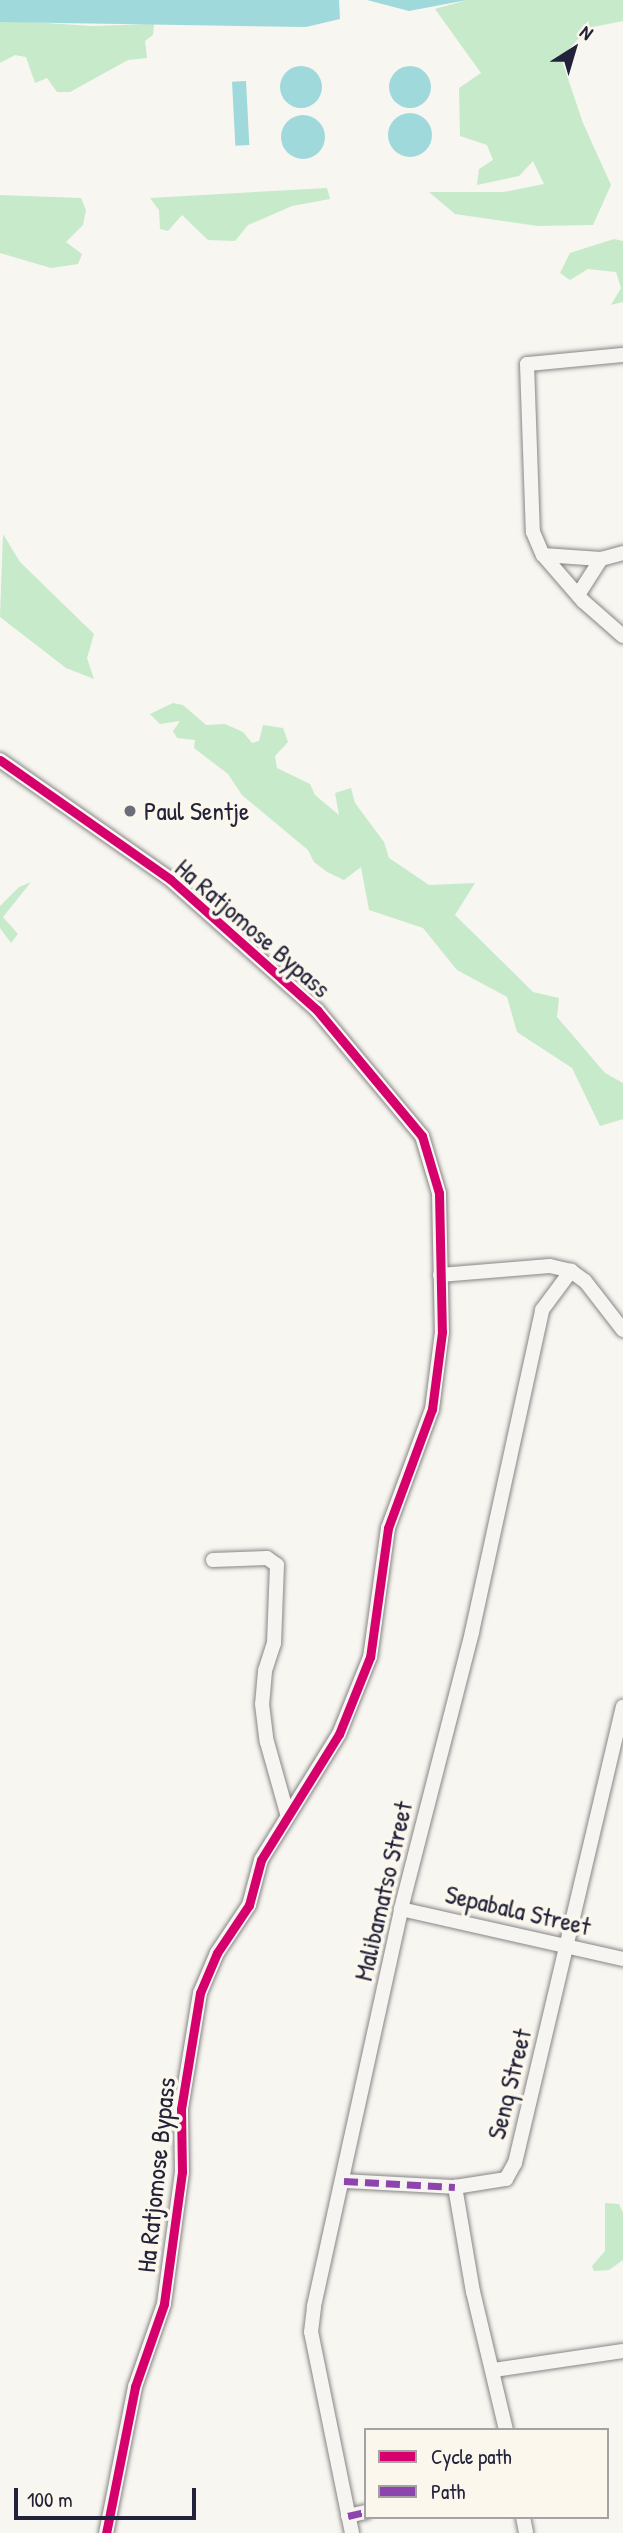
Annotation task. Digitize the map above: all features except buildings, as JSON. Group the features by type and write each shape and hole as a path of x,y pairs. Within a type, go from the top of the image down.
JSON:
{"street":[{"path":"623,355 527,364 533,532 543,555 578,595 623,636"},
{"path":"543,555 601,559 623,553"},
{"path":"578,595 601,559"},
{"name":"Ha Ratjomose Bypass","path":"0,760 170,879 317,1010 422,1136 432,1157 439,1193 442,1332 432,1409 388,1528 370,1657 339,1734 315,1778 287,1813 261,1860 249,1905 217,1953 200,1993 181,2109 182,2172 164,2304 135,2386 106,2533"},
{"path":"440,1275 550,1266 571,1271 586,1281 623,1330"},
{"name":"Malibamatso Street","path":"352,2533 312,2332 401,1909 472,1632 542,1311 571,1271"},
{"path":"213,1560 267,1558 276,1565 274,1643 265,1671 262,1704 267,1742 287,1813"},
{"name":"Senq Street","path":"456,2187 506,2179 515,2163 623,1707"},
{"name":"Sepabala Street","path":"401,1909 623,1959"},
{"path":"344,2181 456,2187 468,2266 506,2428"},
{"path":"494,2371 623,2351"},
{"path":"348,2516 364,2512"}],"green space":[{"path":"467,0 623,0 623,21 588,28 561,58 583,123 611,185 593,225 538,226 455,214 429,192 504,192 544,184 533,161 519,176 477,185 479,169 493,160 487,145 460,136 459,88 481,73 435,9"},
{"path":"0,22 92,26 154,24 153,35 145,41 147,58 128,60 70,92 57,92 47,78 35,83 26,57 15,55 0,63"},
{"path":"327,188 330,199 292,206 248,225 235,241 208,240 182,215 168,231 160,229 159,210 150,198"},
{"path":"0,195 81,198 86,210 83,225 66,242 82,254 78,264 51,268 0,253"},
{"path":"614,239 623,241 623,302 611,305 621,288 616,272 588,269 570,280 560,273 570,253"},
{"path":"3,534 20,562 94,634 87,658 94,679 66,668 0,617"},
{"path":"173,703 183,705 206,725 225,724 243,732 252,743 259,741 263,725 283,728 288,742 275,756 277,768 310,784 315,795 339,815 335,793 351,788 355,803 384,842 389,858 429,885 475,883 455,915 533,992 559,998 557,1017 605,1073 623,1083 623,1119 600,1126 572,1068 517,1032 507,997 457,970 423,928 369,910 361,867 344,880 327,872 314,862 308,850 242,795 228,774 194,748 195,740 177,738 173,731 180,721 160,724 150,714"},
{"path":"31,882 3,917 18,934 11,943 0,928 0,906 19,887"},
{"path":"605,2203 619,2204 623,2213 623,2260 609,2270 594,2271 592,2266 605,2251"}],"water":[{"path":"0,0 339,0 340,19 306,27 0,22"},
{"path":"367,0 467,0 409,11"},
{"path":"301,66 316,72 322,87 316,102 301,108 286,102 280,87 286,72"},
{"path":"410,66 425,72 431,87 425,102 410,108 395,102 389,87 395,72"},
{"path":"246,81 249,145 235,146 232,82"},
{"path":"410,113 425,120 432,135 425,150 410,157 395,150 388,135 395,120"},
{"path":"303,115 319,121 325,137 319,153 303,159 287,153 281,137 287,121"}],"marked path":[{"path":"344,2181 455,2187"},
{"path":"348,2516 364,2512"}],"cycle path":[{"path":"0,760 170,879 317,1010 422,1136 439,1193 442,1332 432,1409 388,1528 370,1657 339,1734 261,1860 249,1905 217,1953 200,1993 181,2109 182,2172 164,2304 135,2387 106,2533"}],"place":[{"name":"Paul Sentje","path":"130,811"}]}
